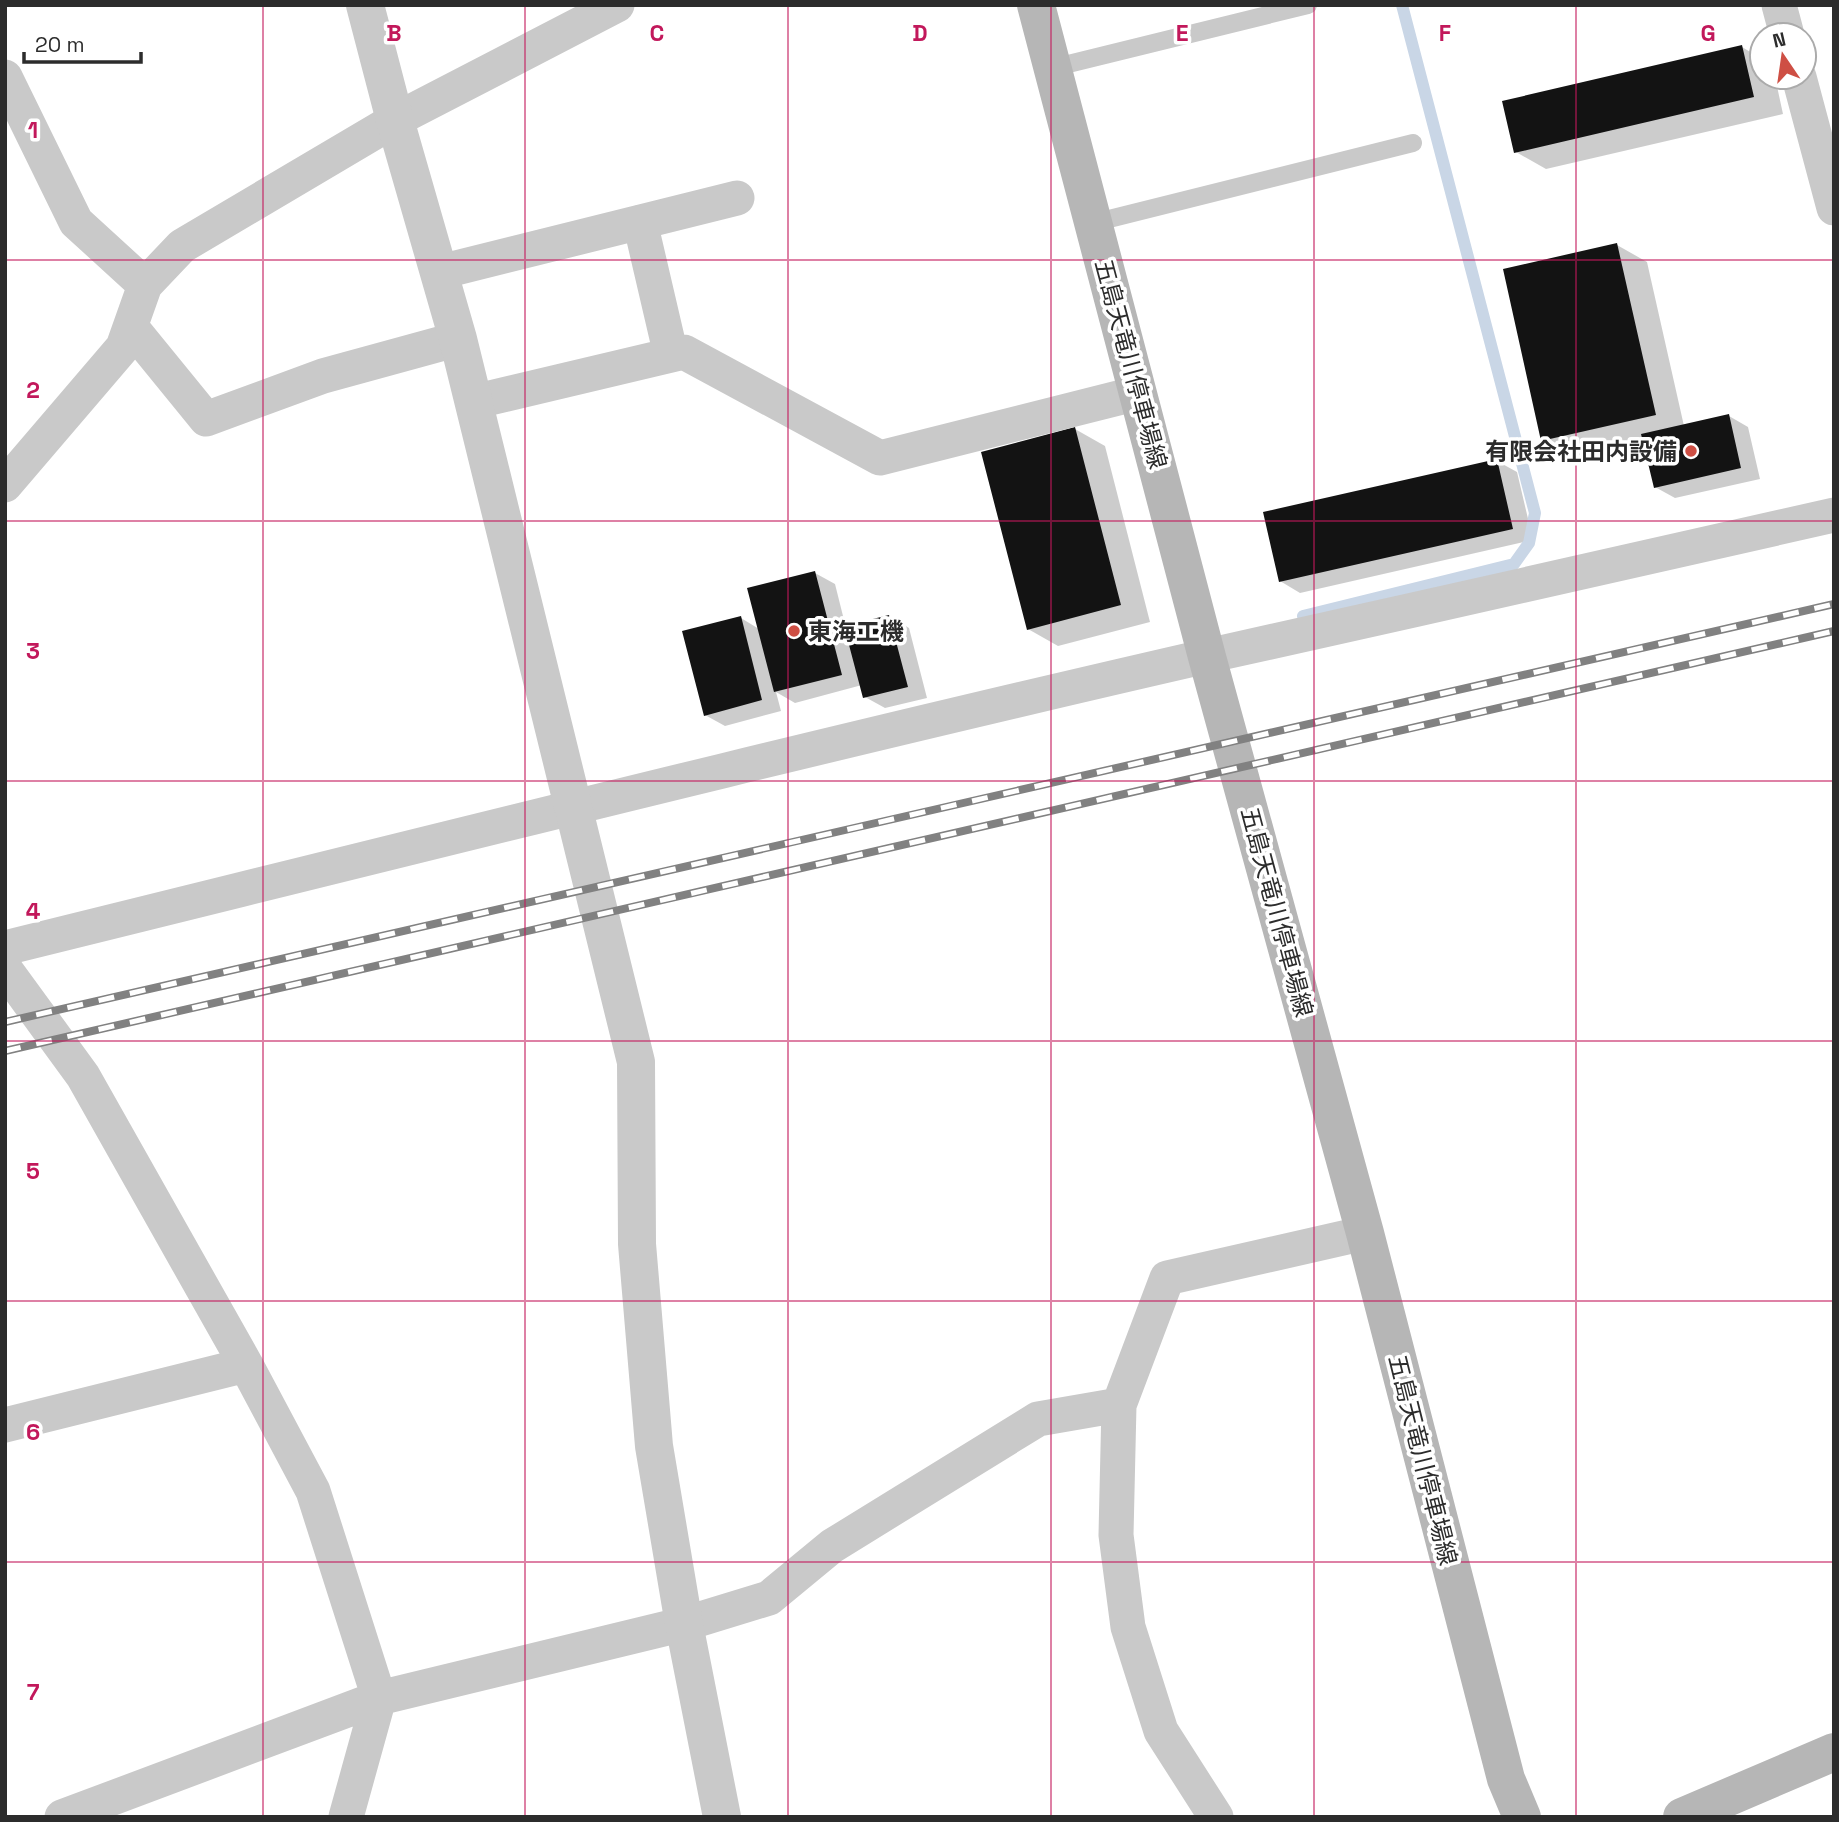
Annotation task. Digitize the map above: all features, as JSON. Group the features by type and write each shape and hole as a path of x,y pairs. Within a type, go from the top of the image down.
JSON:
{"main road":[{"name":"五島天竜川停車場線","path":"1036,5 1207,657 1365,1233 1506,1779 1522,1817"},
{"path":"1682,1817 1834,1752"}],"street":[{"path":"365,5 458,339 636,1062 637,1244 654,1446 684,1624 722,1817"},
{"path":"5,485 123,347 145,285 182,246 395,120 617,5"},
{"path":"5,77 76,222 145,285"},
{"path":"1803,91 1834,208"},
{"path":"440,272 737,198"},
{"path":"640,222 671,355"},
{"path":"131,327 206,419 323,376 458,339"},
{"path":"473,402 684,352 880,457 1138,393"},
{"path":"5,948 573,808 1207,657 1834,515"},
{"path":"5,969 83,1076 246,1365 313,1491 379,1698 346,1817"},
{"path":"1216,1817 1161,1731 1128,1627 1116,1535 1119,1405 1167,1278 1365,1233"},
{"path":"5,1425 246,1365"},
{"path":"61,1817 379,1698 684,1624 769,1598 832,1546 1038,1419 1119,1405"}],"lane":[{"path":"1052,68 1308,5"},
{"path":"1093,223 1413,143"}],"building":[{"path":"1742,45 1748,71 1748,91 1753,91 1754,97 1514,153 1502,101"},
{"path":"1617,243 1656,415 1541,441 1503,269"},
{"name":"有限会社田内設備","path":"1729,414 1741,468 1654,488 1641,434"},
{"path":"1075,427 1121,605 1027,630 981,452"},
{"path":"1497,459 1513,529 1279,582 1263,512"},
{"name":"東海工機","path":"815,571 842,675 774,692 747,588"},
{"path":"889,615 908,687 863,698 844,626"},
{"path":"741,616 762,700 704,716 682,631"}],"waterway":[{"path":"1303,616 1514,564 1529,543 1535,513 1402,5"}],"railway":[{"path":"5,1022 1834,604"},
{"path":"5,1051 1834,631"}],"place":[{"name":"有限会社田内設備","path":"1691,451"},
{"name":"東海工機","path":"794,631"}]}
